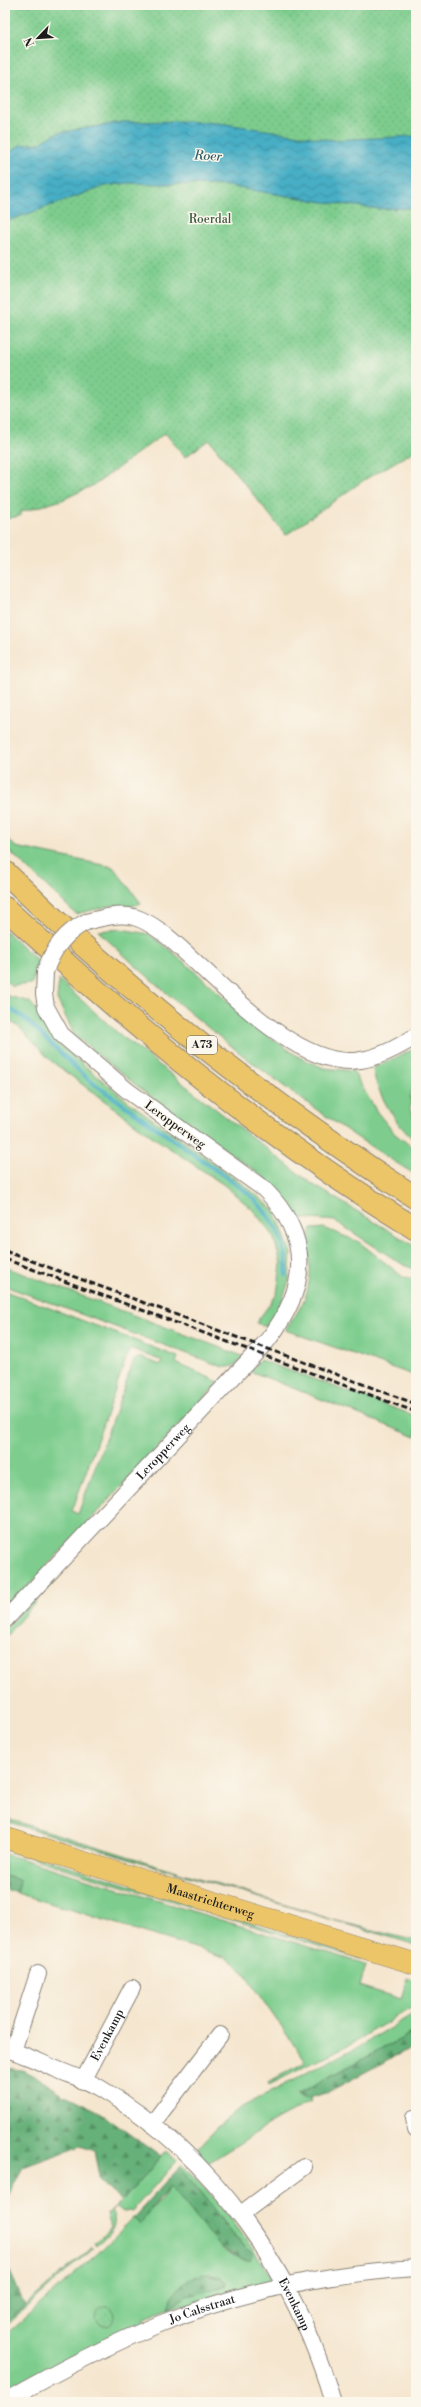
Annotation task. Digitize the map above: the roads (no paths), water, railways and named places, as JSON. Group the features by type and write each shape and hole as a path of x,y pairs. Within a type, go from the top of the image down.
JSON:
{"highway":[{"name":"A73","path":"5,872 120,977 205,1048 266,1095 363,1164 416,1198"},
{"name":"A73","path":"5,908 128,1018 241,1108 329,1172 416,1228"}],"main road":[{"name":"Maastrichterweg","path":"5,1838 416,1964"}],"street":[{"name":"Leropperweg","path":"5,1620 267,1341 286,1316 295,1295 300,1267 299,1250 291,1226 274,1199 264,1189 128,1091 61,1034 46,1007 44,994 45,972 50,958 72,930 86,922 107,917 124,916 144,921 180,948 266,1024 297,1046 332,1059 360,1061 390,1051 416,1036"},
{"name":"Evenkamp","path":"38,1974 9,2050 99,2088 152,2124 187,2154 242,2214 286,2286 320,2360 332,2402"},
{"name":"Evenkamp","path":"84,2081 132,1988"},
{"path":"152,2124 220,2035"},
{"path":"242,2214 304,2167"},
{"name":"Jo Calsstraat","path":"5,2401 64,2368 163,2323 286,2286 324,2277 416,2268"}],"water":[{"name":"Roer","path":"183,121 219,123 332,140 416,136 416,208 379,209 324,202 227,186 128,183 105,186 5,222 5,156 20,145 40,143 57,133 123,122"}],"waterway":[{"path":"5,1006 23,1017 89,1080 247,1192 264,1210 277,1229 285,1250 286,1275"}],"railway":[{"path":"5,1251 416,1404"},
{"path":"5,1259 416,1412"}],"park label":[{"name":"Roerdal","path":"210,219"}]}
